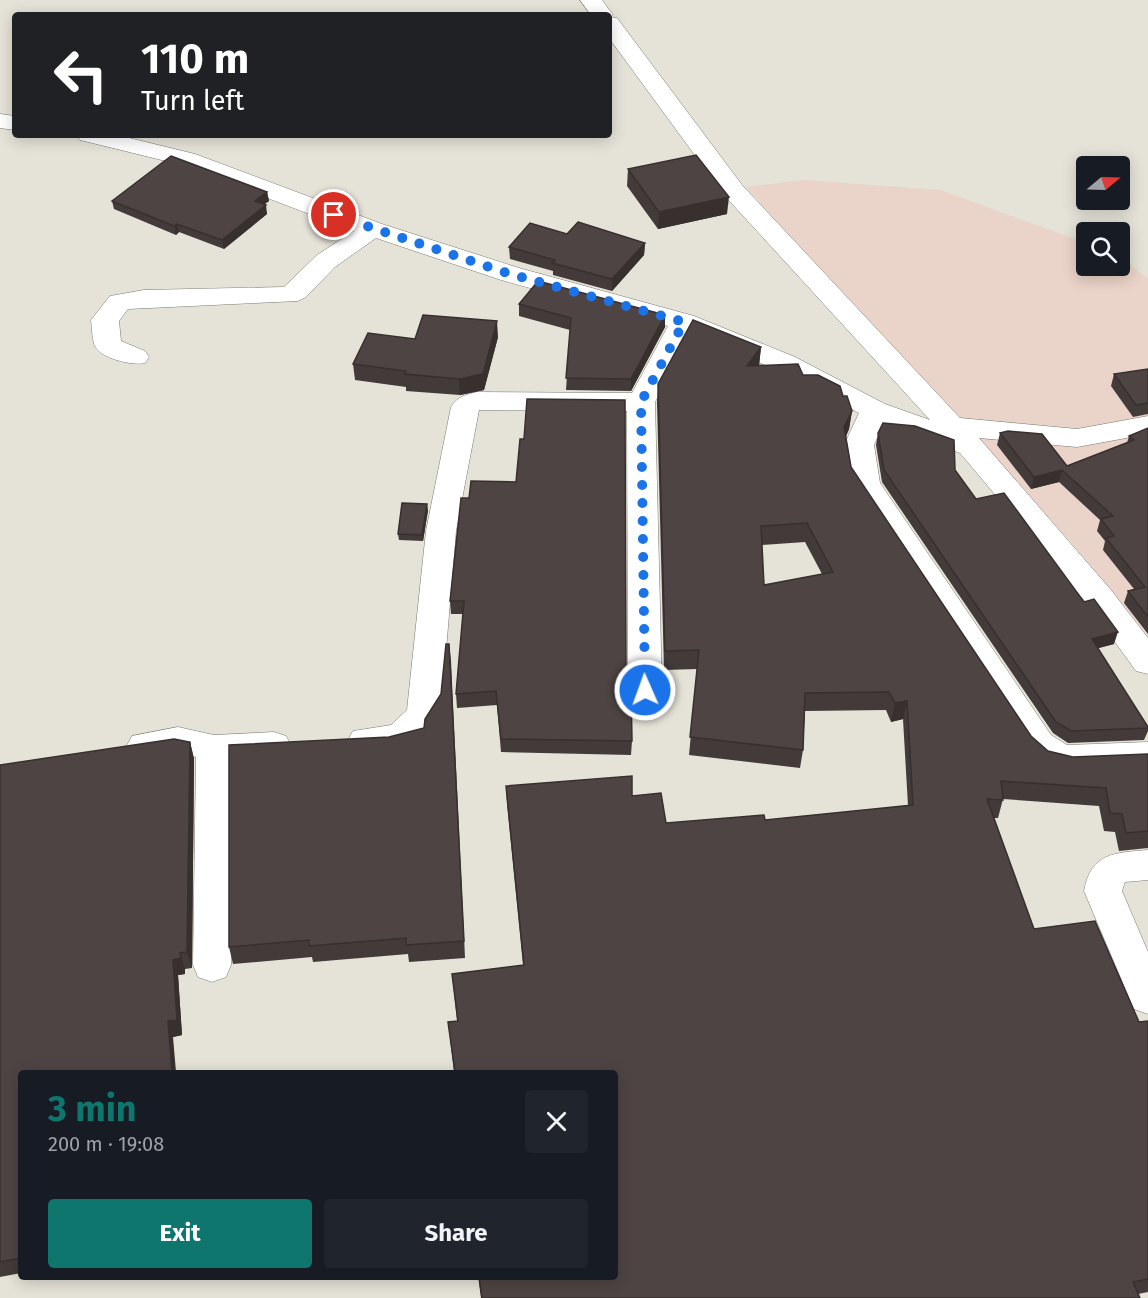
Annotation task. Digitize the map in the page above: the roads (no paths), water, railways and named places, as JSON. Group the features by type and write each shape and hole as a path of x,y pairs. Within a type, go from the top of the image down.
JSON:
{"street":[{"path":"612,28 734,190 960,436 1100,598 1148,662"},
{"path":"100,138 186,159 373,229 510,274 684,322 785,363 875,410 960,436 1077,438 1148,425"},
{"path":"135,357 108,345 105,320 119,303 144,298 289,295 297,291 326,261 373,229"},
{"path":"645,690 641,402 684,322"},
{"path":"118,749 178,740 214,748 391,739 405,734 417,724 424,710 441,531 465,407 469,403 641,402"},
{"path":"875,410 859,445 865,484 1039,744 1055,757 1067,759 1148,756"},
{"path":"212,965 214,748"},
{"path":"1148,865 1116,868 1105,878 1103,891 1148,997"}]}
